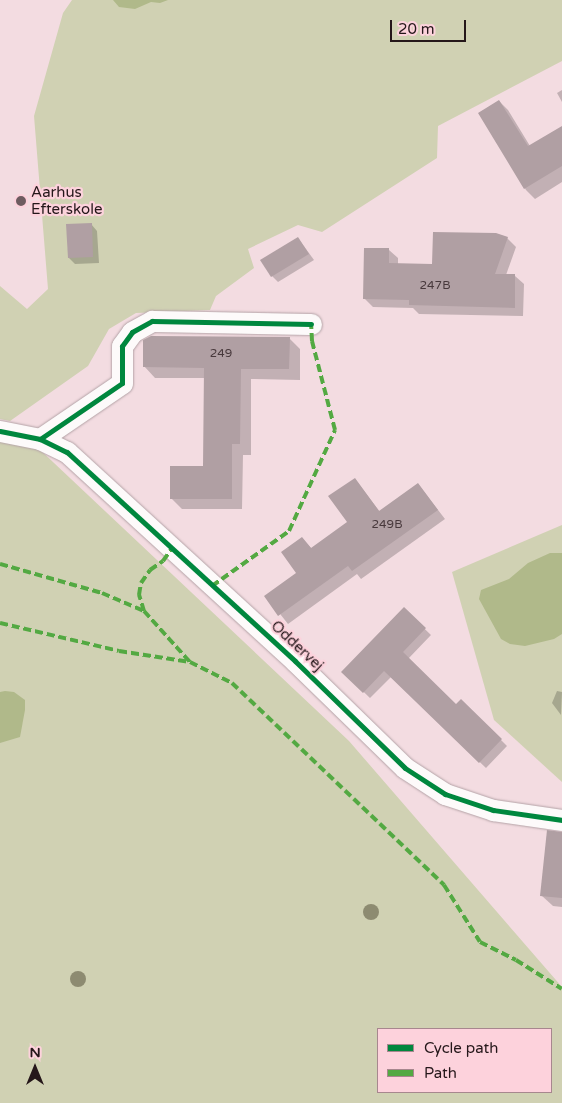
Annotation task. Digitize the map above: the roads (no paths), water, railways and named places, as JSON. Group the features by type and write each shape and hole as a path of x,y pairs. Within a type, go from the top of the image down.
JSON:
{"street":[{"path":"40,439 122,383 122,346 132,332 152,321 311,324"},
{"name":"Oddervej","path":"0,431 40,439 67,452 295,661 405,768 445,794 493,810 562,820"}],"place":[{"name":"Aarhus Efterskole","path":"21,201"}]}
